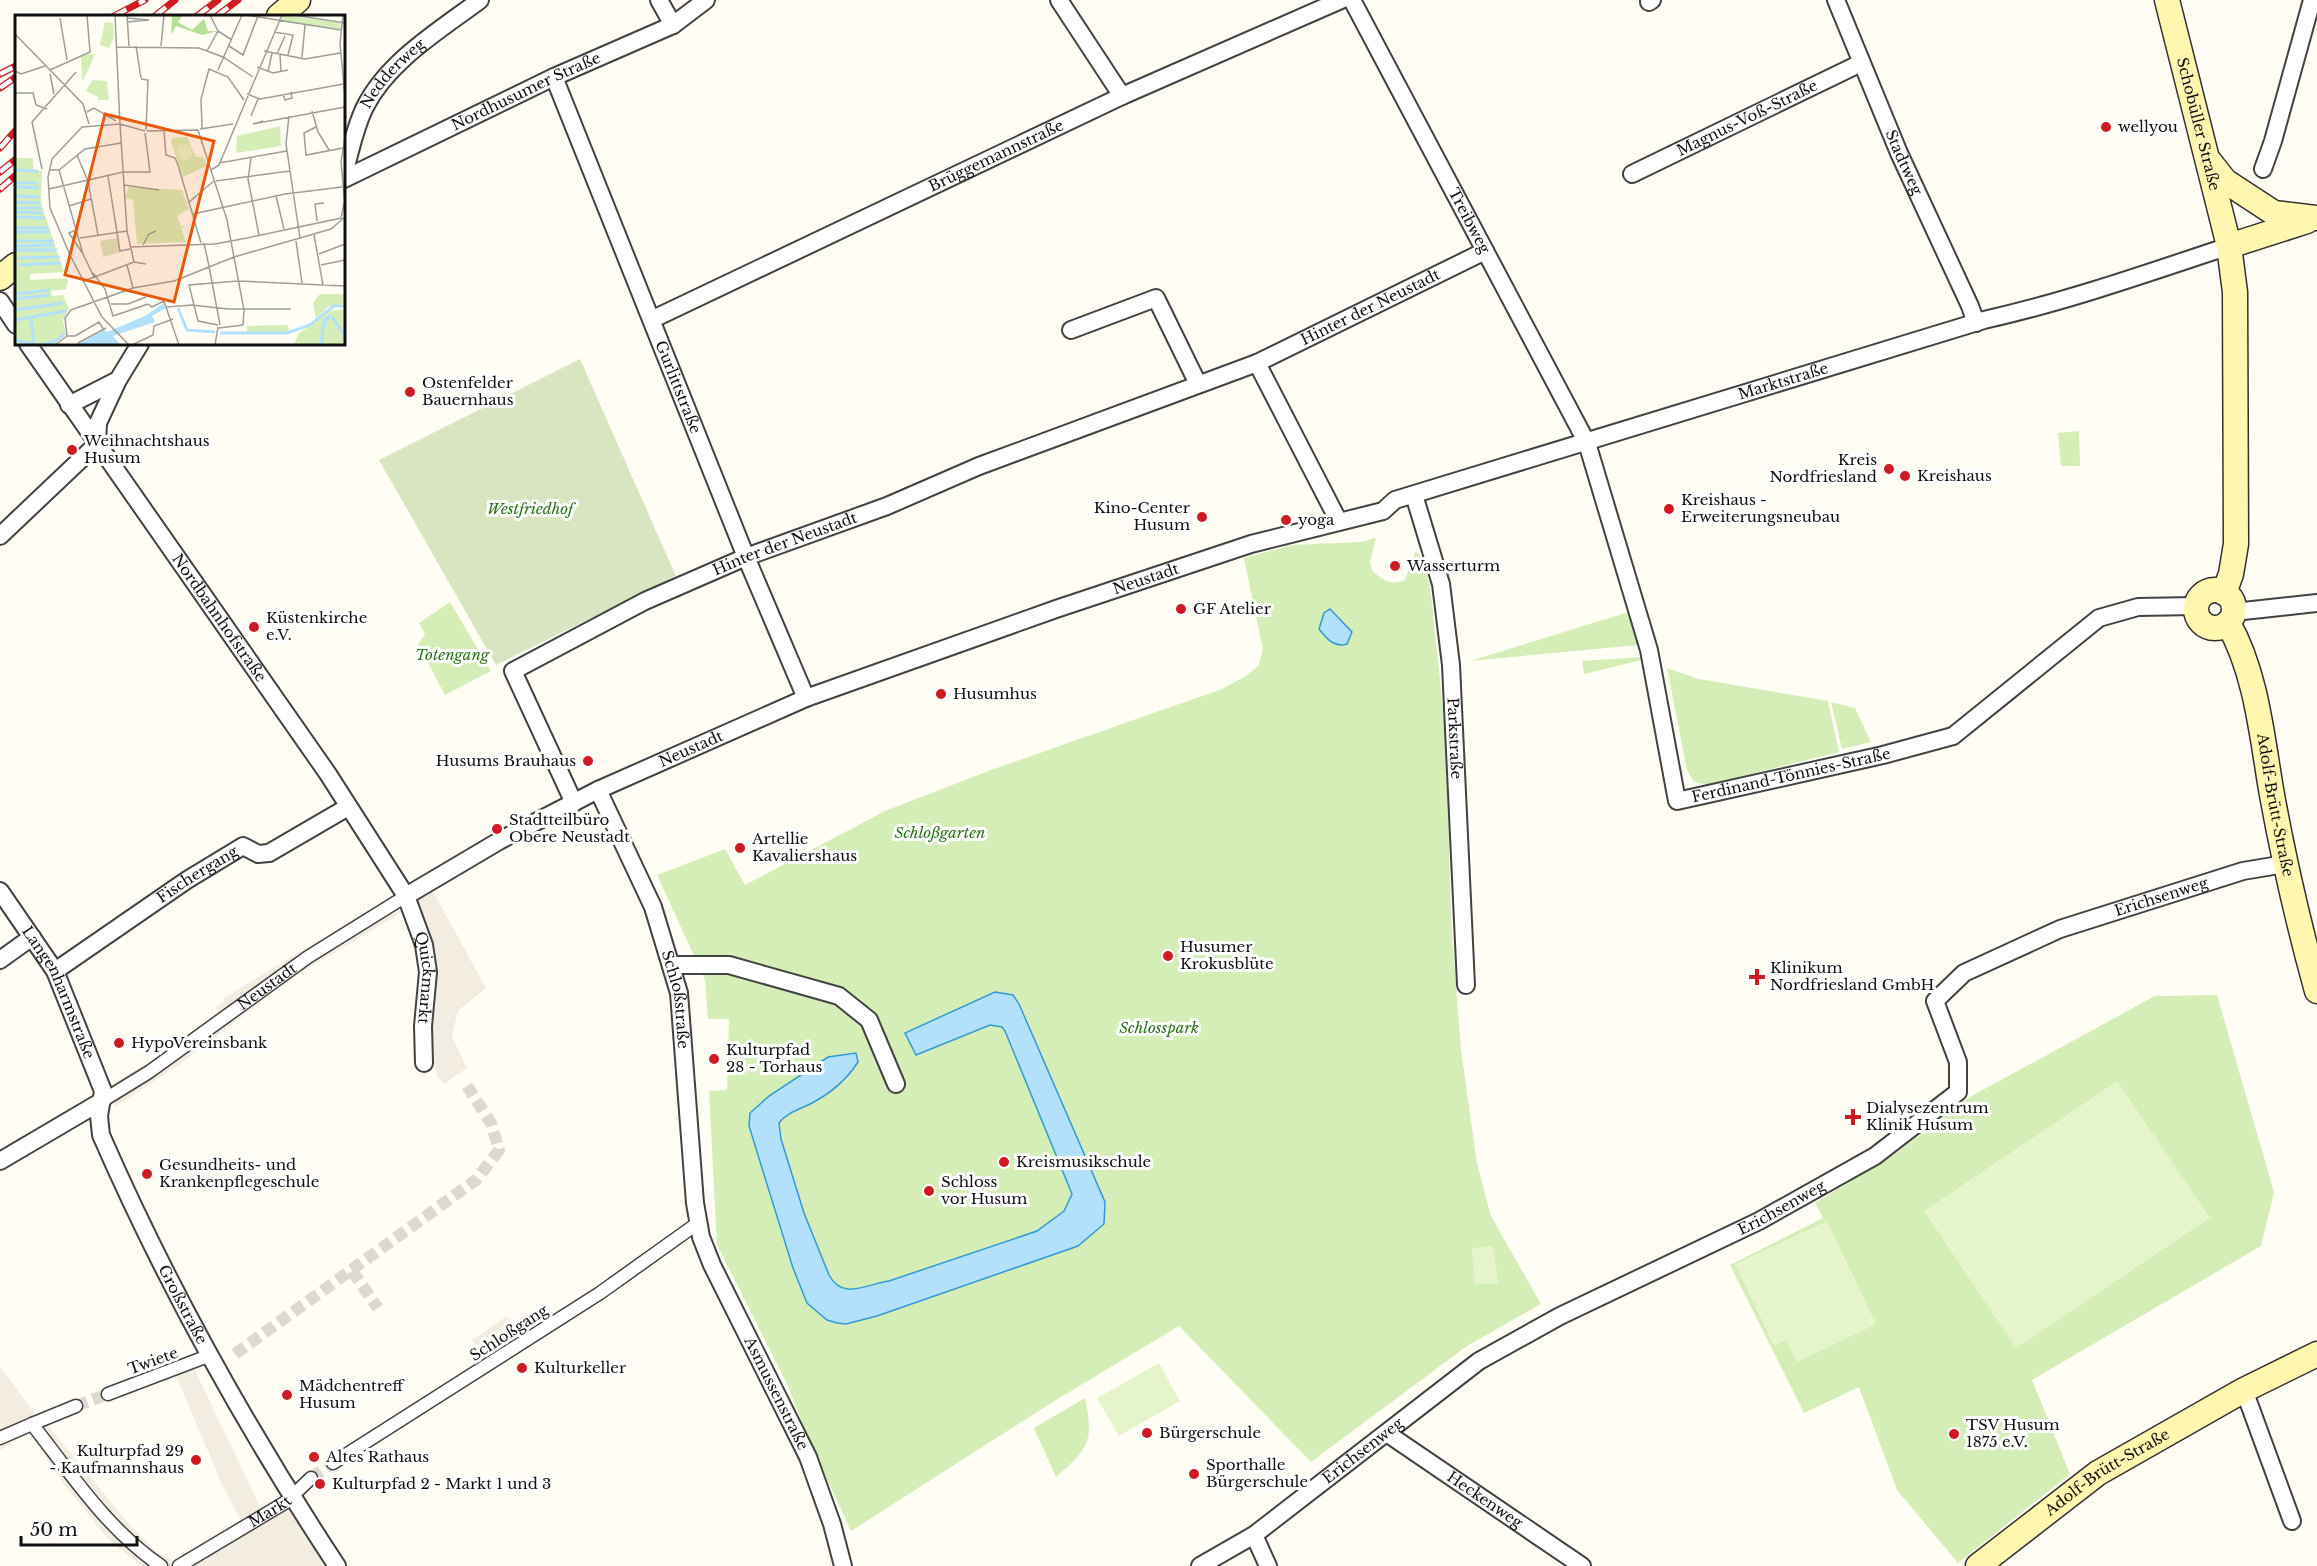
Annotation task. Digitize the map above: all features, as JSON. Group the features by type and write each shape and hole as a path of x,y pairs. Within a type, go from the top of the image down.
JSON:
{"main road":[{"path":"280,15 298,0"},
{"name":"Schobüller Straße","path":"2167,0 2229,246"},
{"path":"2204,152 2225,181 2265,208 2285,216 2317,218"},
{"path":"2229,609 2219,590 2206,592 2199,597 2195,606 2201,623 2211,628 2229,609 2236,544 2235,292 2229,246 2317,218"},
{"path":"0,278 15,266"},
{"name":"Adolf-Brütt-Straße","path":"2229,609 2254,696 2285,864 2317,991"},
{"name":"Adolf-Brütt-Straße","path":"1978,1566 2098,1473 2244,1390 2317,1354"}],"street":[{"name":"Nedderweg","path":"345,171 364,108 376,89 403,60 480,0"},
{"path":"659,0 673,24"},
{"name":"Nordhusumer Straße","path":"345,178 554,77 673,24 706,0"},
{"path":"1059,0 1122,96"},
{"name":"Brüggemannstraße","path":"653,319 1122,96 1341,0"},
{"name":"Treibweg","path":"1352,0 1587,443"},
{"name":"Stadtweg","path":"1836,0 1861,63 1976,323"},
{"path":"2263,169 2273,141 2312,0"},
{"name":"Magnus-Voß-Straße","path":"1632,174 1861,63"},
{"name":"Gurlittstraße","path":"554,77 653,319 746,557 806,698"},
{"name":"Marktstraße","path":"1338,520 1383,511 1395,500 1976,323 2132,280 2229,246"},
{"name":"Hinter der Neustadt","path":"574,802 513,671 645,601 746,557 888,506 979,466 1257,363 1485,250"},
{"path":"1071,330 1156,298 1198,384"},
{"path":"0,301 15,324"},
{"name":"Nordbahnhofstraße","path":"29,345 321,764 406,897"},
{"path":"0,536 96,444 98,423 118,380 139,345"},
{"path":"1257,363 1338,520"},
{"path":"69,405 118,380"},
{"name":"Ferdinand-Tönnies-Straße","path":"1587,443 1648,650 1677,801 1883,755 1953,736 2099,618 2139,607 2195,606"},
{"name":"Parkstraße","path":"1414,495 1441,584 1451,665 1466,985"},
{"name":"Neustadt","path":"102,1101 149,1072 308,957 499,841 598,790 806,698 1215,556 1338,520"},
{"path":"2229,609 2317,603"},
{"name":"Schloßstraße","path":"598,790 653,907 679,993 698,1223"},
{"name":"Fischergang","path":"55,971 187,880 243,846 258,854 269,853 348,807"},
{"name":"Erichsenweg","path":"1200,1566 1254,1535 1388,1434 1479,1361 1560,1316 1759,1221 1875,1156 1958,1092 1958,1062 1935,1001 1964,973 2060,929 2243,871 2285,864"},
{"name":"Langenharmstraße","path":"0,891 55,971 103,1091 102,1101"},
{"name":"Quickmarkt","path":"406,897 424,945 428,972 423,1026 424,1063"},
{"path":"0,960 32,937"},
{"path":"671,965 729,965 839,996 869,1020 896,1084"},
{"path":"0,1161 102,1101"},
{"name":"Großstraße","path":"102,1101 99,1116 101,1135 154,1252 208,1356 292,1498"},
{"name":"Schloßgang","path":"333,1463 600,1293 698,1223"},
{"name":"Asmussenstraße","path":"698,1223 712,1265 808,1456 832,1524 843,1566"},
{"name":"Twiete","path":"108,1394 208,1356"},
{"path":"2244,1390 2292,1521"},
{"path":"0,1438 76,1406"},
{"path":"32,1424 111,1524 140,1551 161,1566"},
{"name":"Heckenweg","path":"1388,1434 1582,1566"},
{"path":"292,1498 311,1478"},
{"name":"Markt","path":"179,1566 292,1498 337,1566"},
{"path":"1254,1535 1268,1566"}],"green space":[{"name":"Westfriedhof","path":"580,359 676,576 496,665 379,460"},
{"path":"2079,431 2080,466 2061,466 2058,433"},
{"name":"Schlosspark","path":"1376,538 1370,562 1372,571 1387,581 1405,580 1415,552 1420,555 1430,585 1450,774 1449,854 1452,934 1461,1050 1477,1164 1491,1216 1541,1304 1467,1346 1311,1462 1179,1326 1056,1400 851,1531 811,1445 787,1384 717,1245 709,1091 727,1090 729,1019 708,1019 705,980 657,875 725,849 745,885 885,811 991,770 1222,689 1246,676 1258,666 1263,650 1244,558 1292,545 1360,542"},
{"name":"Totengang","path":"450,602 491,671 445,695 418,644 425,634 419,623"},
{"path":"1629,612 1638,645 1470,661"},
{"path":"1641,657 1642,660 1584,674 1582,661"},
{"path":"1667,668 1699,679 1828,701 1839,752 1708,785 1694,782 1687,770"},
{"path":"1831,702 1855,708 1871,742 1842,749"},
{"path":"2217,995 2274,1192 2261,1246 2032,1380 2070,1474 1958,1563 1897,1490 1859,1387 1804,1413 1730,1265 1823,1218 1815,1203 1891,1157 1970,1097 2155,996"},
{"path":"2117,1081 2210,1218 2016,1348 1924,1211"},
{"path":"1827,1221 1876,1324 1797,1362 1786,1340 1774,1346 1735,1264"},
{"path":"1493,1245 1498,1284 1475,1284 1472,1249"},
{"path":"1159,1363 1180,1401 1119,1436 1097,1398"},
{"path":"1085,1398 1089,1425 1086,1443 1076,1459 1056,1477 1034,1428"}],"shaded area":[{"path":"430,886 486,988 458,1011 452,1037 467,1068 444,1084 438,1077 421,1026 423,968 409,922 400,903"},
{"path":"393,895 401,913 295,976 180,1064 115,1107 110,1085 155,1059 218,1013 216,1007 224,1002 224,998"},
{"path":"507,1316 523,1342 489,1365 472,1340"},
{"path":"191,1362 264,1515 286,1502 327,1566 179,1566 244,1527 221,1482 174,1371"},
{"path":"0,1366 39,1420 45,1422 129,1524 158,1553 173,1561 173,1566 141,1566 107,1538 62,1482 29,1433 0,1450"}],"water":[{"path":"1330,609 1352,632 1347,644 1334,643 1319,629 1324,613"},
{"path":"995,992 1013,995 1019,1004 1105,1202 1104,1224 1078,1246 877,1316 846,1324 827,1320 807,1303 793,1268 749,1126 750,1113 769,1096 828,1057 856,1053 858,1062 838,1085 819,1099 790,1113 779,1123 781,1139 804,1213 829,1275 841,1287 856,1289 889,1281 1037,1231 1064,1211 1072,1194 1005,1031 1002,1027 990,1025 916,1055 905,1033"}],"tunnel":[{"path":"235,1354 476,1180 499,1150 491,1123 467,1086"},
{"path":"352,1271 378,1308"},
{"path":"76,1406 108,1394"},
{"path":"311,1478 333,1463"}],"railway":[{"path":"116,15 145,0"},
{"path":"156,15 175,0"},
{"path":"198,15 218,0"},
{"path":"218,15 238,0"},
{"path":"0,74 15,66"},
{"path":"0,88 15,78"},
{"path":"0,148 15,131"},
{"path":"0,172 15,160"},
{"path":"0,189 15,176"}],"place":[{"name":"wellyou","path":"2106,127"},
{"name":"Ostenfelder Bauernhaus","path":"410,392"},
{"name":"Weihnachtshaus Husum","path":"72,450"},
{"name":"Kreis Nordfriesland","path":"1889,469"},
{"name":"Kreishaus","path":"1905,476"},
{"name":"Kreishaus - Erweiterungsneubau","path":"1669,509"},
{"name":"Kino-Center Husum","path":"1202,517"},
{"name":"yoga","path":"1286,520"},
{"name":"Wasserturm","path":"1395,566"},
{"name":"GF Atelier","path":"1181,609"},
{"name":"Küstenkirche e.V.","path":"254,627"},
{"name":"Husumhus","path":"941,694"},
{"name":"Husums Brauhaus","path":"588,761"},
{"name":"Stadtteilbüro Obere Neustadt","path":"497,829"},
{"name":"Artellie Kavaliershaus","path":"740,848"},
{"name":"Husumer Krokusblüte","path":"1168,956"},
{"name":"Klinikum Nordfriesland GmbH","path":"1757,977"},
{"name":"HypoVereinsbank","path":"119,1043"},
{"name":"Kulturpfad 28 - Torhaus","path":"714,1059"},
{"name":"Dialysezentrum Klinik Husum","path":"1853,1117"},
{"name":"Kreismusikschule","path":"1004,1162"},
{"name":"Gesundheits- und Krankenpflegeschule","path":"147,1174"},
{"name":"Schloss vor Husum","path":"929,1191"},
{"name":"Kulturkeller","path":"522,1368"},
{"name":"Mädchentreff Husum","path":"287,1395"},
{"name":"Bürgerschule","path":"1147,1433"},
{"name":"TSV Husum 1875 e.V.","path":"1954,1434"},
{"name":"Altes Rathaus","path":"314,1457"},
{"name":"Kulturpfad 29 - Kaufmannshaus","path":"196,1460"},
{"name":"Sporthalle Bürgerschule","path":"1194,1474"},
{"name":"Kulturpfad 2 - Markt 1 und 3","path":"320,1484"}],"park label":[{"name":"Schloßgarten","path":"940,833"}]}
